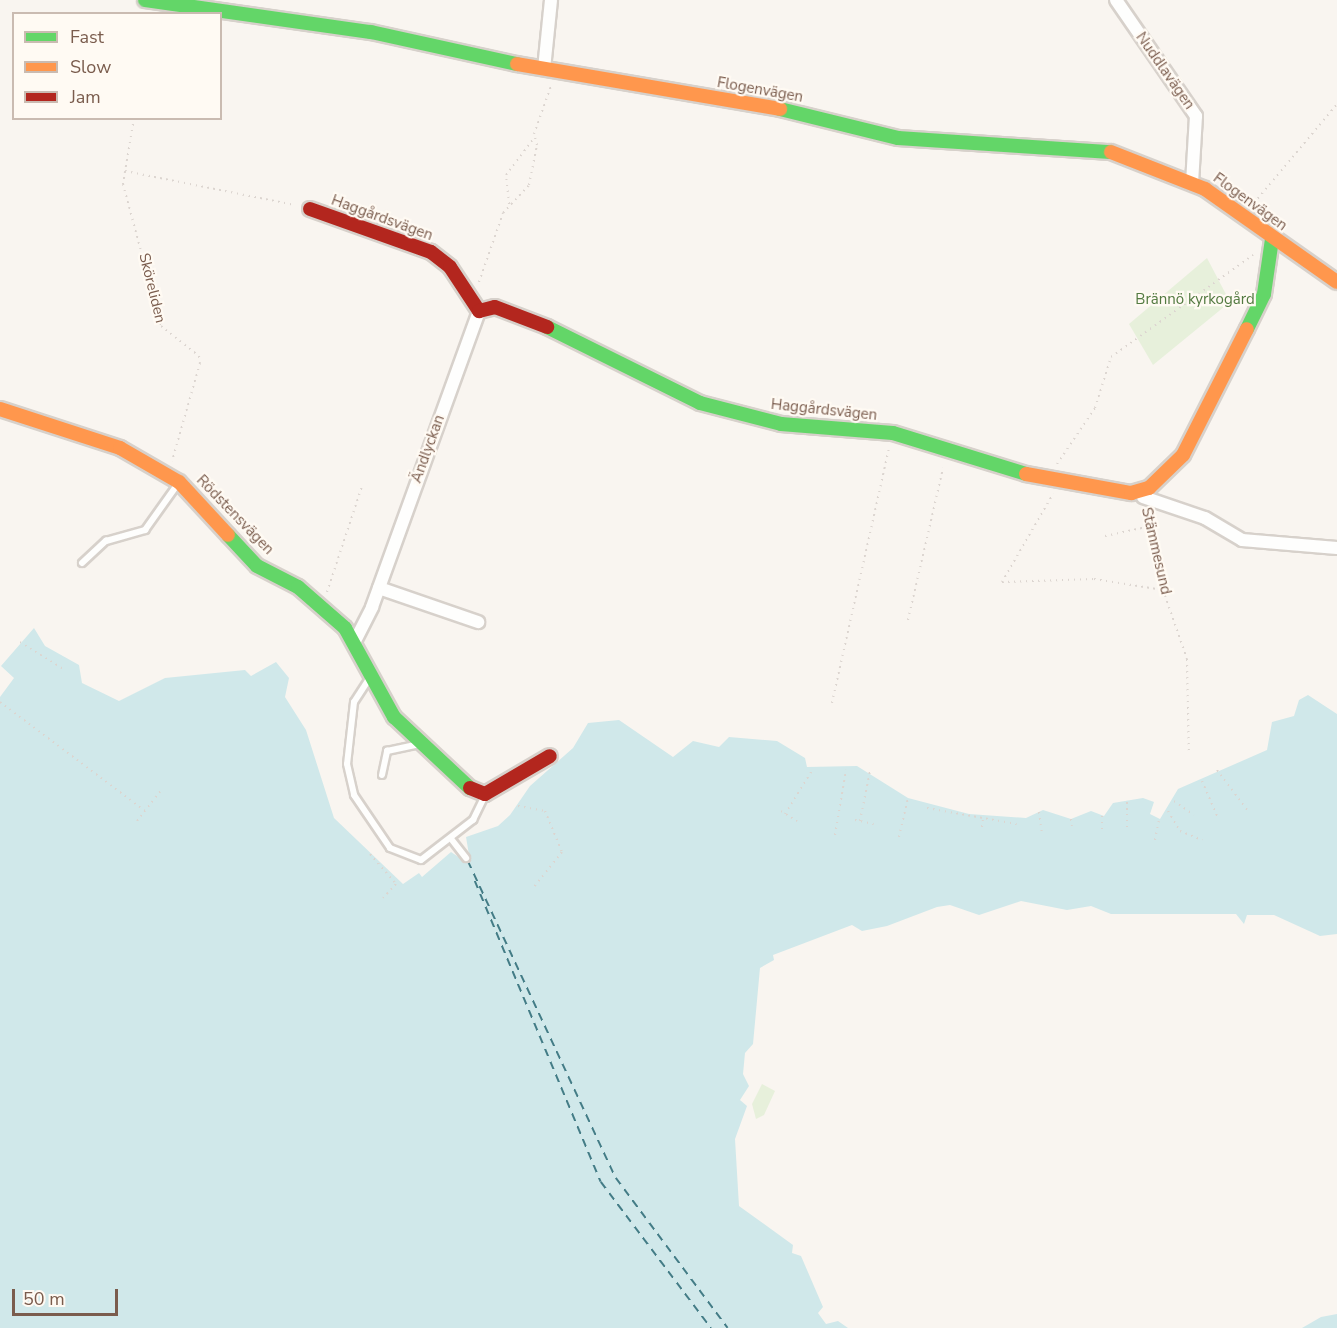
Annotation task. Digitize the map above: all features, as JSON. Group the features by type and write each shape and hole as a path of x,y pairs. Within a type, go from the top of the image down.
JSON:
{"street":[{"name":"Flogenvägen","path":"145,0 371,32 550,71 766,106 898,138 1113,151 1192,183 1241,217 1269,245 1337,282"},
{"path":"550,71 551,0"},
{"name":"Nuddlavägen","path":"1116,0 1196,116 1192,183"},
{"name":"Haggårdsvägen","path":"310,209 431,252 450,267 476,305 495,307 556,330 679,394 720,409 781,424 892,433 1057,482 1131,493 1170,471 1199,427 1264,294 1269,245"},
{"name":"Ändlyckan","path":"355,641 379,588 476,305"},
{"name":"Rödstensvägen","path":"0,409 108,443 173,477 257,566 322,606 355,641 370,678 420,745 461,784 485,794"},
{"path":"1143,497 1205,518 1242,540 1337,548"},
{"path":"379,588 478,622"},
{"path":"485,794 550,756"}],"lane":[{"name":"Rödstensvägen","path":"82,563 106,541 145,530 173,477"},
{"path":"370,678 354,702 347,741 354,795 382,839 410,860 421,860 452,840 473,820 485,794"},
{"path":"382,774 387,751 420,745"},
{"path":"452,840 466,858"}],"path":[{"path":"476,305 509,204 506,175 534,138 550,71"},
{"path":"1241,217 1337,104"},
{"name":"Sköreliden","path":"134,120 124,171 161,326 199,356 200,363 173,477"},
{"path":"509,204 530,185 537,146 534,138"},
{"name":"Haggårdsvägen","path":"124,171 310,209"},
{"path":"1163,590 1094,579 1002,582 1057,482 1064,450 1095,408 1112,357 1269,245"},
{"path":"832,703 892,433"},
{"path":"908,620 948,451"},
{"path":"322,606 362,486"},
{"name":"Stämmesund","path":"1143,497 1163,590 1187,659 1189,751"},
{"path":"1105,536 1151,526"},
{"path":"20,642 64,670"},
{"path":"0,702 145,811"},
{"path":"785,814 813,769"},
{"path":"835,835 846,770"},
{"path":"1217,770 1248,811"},
{"path":"860,821 870,771"},
{"path":"1202,781 1218,818"},
{"path":"137,822 161,790"},
{"path":"899,837 908,798"},
{"path":"1174,801 1194,816"},
{"path":"1127,802 1127,831"},
{"path":"518,806 545,811 562,852 533,888"},
{"path":"927,808 1017,824"},
{"path":"781,811 797,821"},
{"path":"1168,811 1180,831 1202,840"},
{"path":"1039,812 1042,833"},
{"path":"1101,816 1102,829"},
{"path":"982,827 983,819"},
{"path":"1071,819 1072,826"},
{"path":"1155,840 1159,819"},
{"path":"855,820 874,824"},
{"path":"370,854 396,884 383,898"}],"green space":[{"name":"Brännö kyrkogård","path":"1207,258 1230,302 1153,365 1129,324"},
{"path":"762,1084 775,1091 764,1115 756,1119 752,1104"}],"water":[{"path":"34,628 45,646 79,665 82,683 119,701 165,678 245,670 251,676 276,662 289,678 285,697 306,730 334,818 403,884 419,873 422,877 451,852 463,860 469,855 466,837 498,826 510,815 530,786 573,748 588,723 619,720 673,757 693,741 719,747 729,737 777,741 805,758 807,767 857,766 908,798 969,814 1026,818 1043,810 1071,819 1091,811 1104,816 1113,803 1143,798 1154,802 1150,814 1160,819 1178,789 1267,750 1272,722 1294,716 1299,700 1308,695 1337,714 1337,934 1320,936 1274,915 1247,915 1244,924 1236,914 1111,914 1091,906 1067,910 1021,901 979,915 950,905 937,907 887,926 862,931 852,925 773,955 774,960 760,968 753,1044 745,1053 743,1074 749,1086 740,1100 747,1106 735,1139 739,1206 793,1245 792,1253 801,1256 823,1307 818,1313 826,1324 838,1321 848,1328 0,1328 0,697 14,678 1,666"},
{"path":"1337,1314 1337,1328 1302,1328 1321,1317"}],"ferry route":[{"path":"468,861 616,1178 728,1328"},
{"path":"475,881 601,1182 711,1328"}],"traffic: fast":[{"path":"145,0 371,32 517,64"},
{"path":"780,109 898,138 1111,152"},
{"path":"1247,329 1264,294 1272,239"},
{"path":"547,327 700,403 781,424 893,433 1026,474"},
{"path":"228,535 257,566 298,587 345,628 394,717 470,788"}],"traffic: slow":[{"path":"517,64 780,109"},
{"path":"1111,152 1205,189 1337,282"},
{"path":"1026,474 1131,493 1149,488 1183,455 1247,329"},
{"path":"0,409 120,448 179,482 228,535"}],"traffic: jam":[{"path":"310,209 431,252 450,267 479,311 495,307 547,327"},
{"path":"470,788 485,794 550,756"}]}
